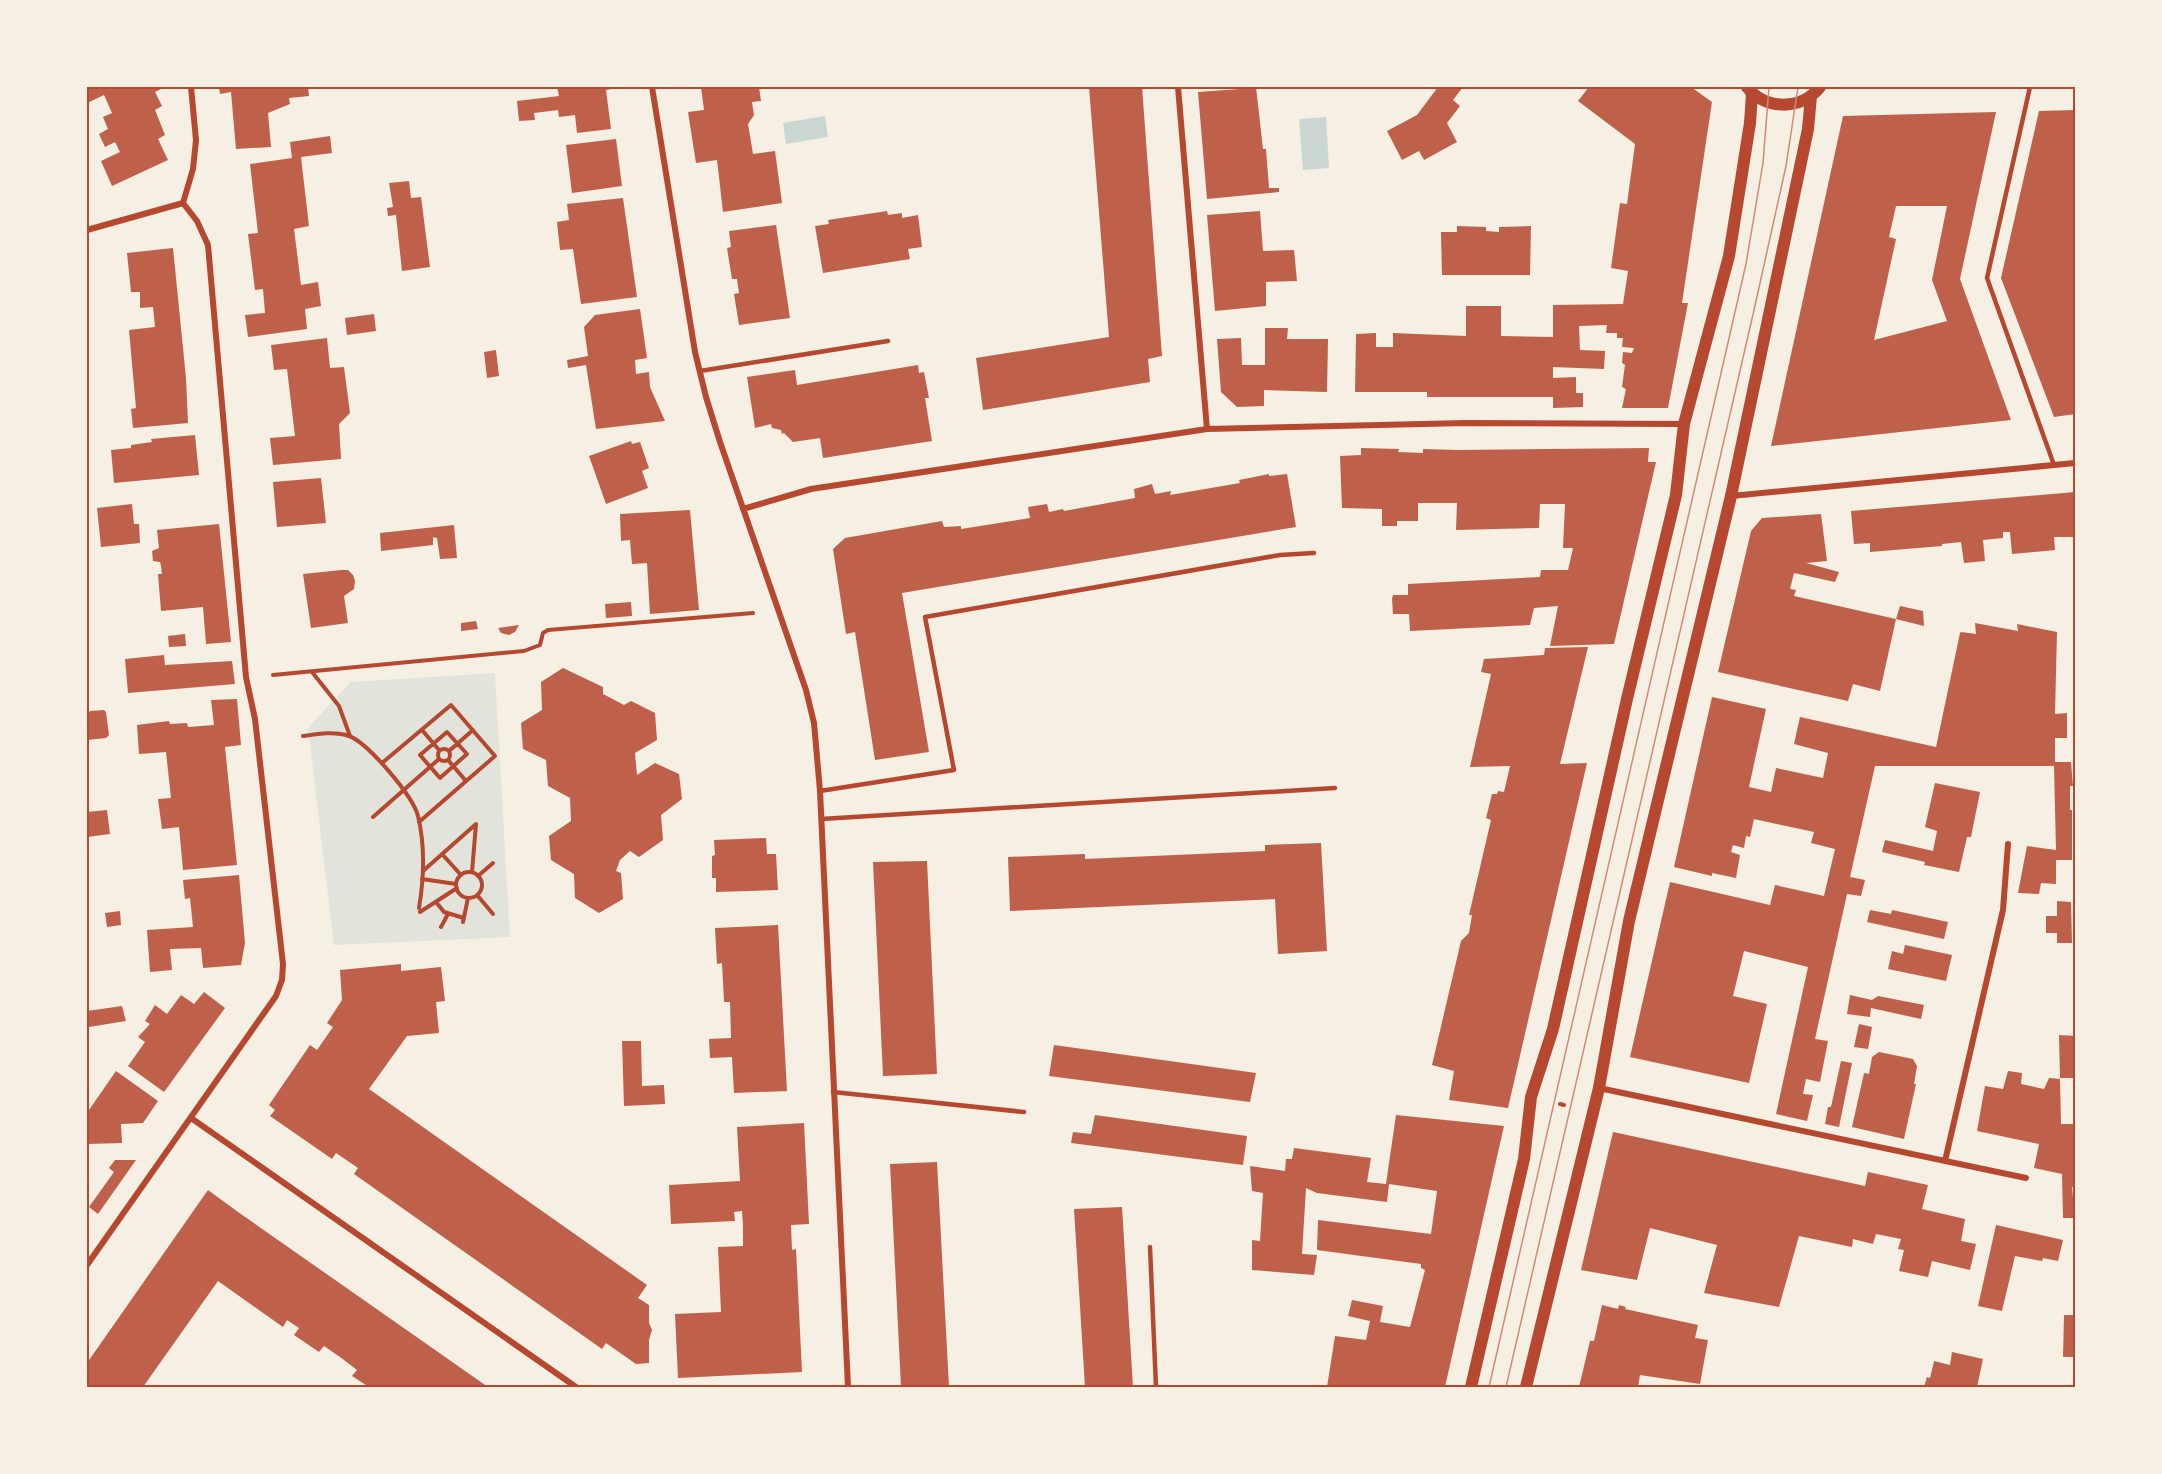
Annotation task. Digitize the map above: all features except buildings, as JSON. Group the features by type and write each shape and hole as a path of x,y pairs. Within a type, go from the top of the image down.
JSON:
{"main road":[{"path":"1749,90 1768,103 1787,105 1810,96 1820,87"},
{"path":"1471,1387 1524,1159 1531,1097 1553,1029 1676,495 1684,424 1729,256 1750,123 1749,90"},
{"path":"1526,1387 1599,1088 1629,921 1731,496 1808,129 1810,96"}],"street":[{"path":"183,203 193,169 196,140 191,87"},
{"path":"652,87 700,371 716,431 806,690 814,723 820,791 848,1387"},
{"path":"1178,87 1207,429"},
{"path":"87,230 183,203"},
{"path":"87,1265 276,996 282,980 283,963 255,719 246,677 208,245 197,221 183,203"},
{"path":"743,509 811,489 1207,429 1466,423 1684,424"},
{"path":"1731,496 2075,463"},
{"path":"1946,1161 2003,910 2008,844"},
{"path":"1599,1088 2026,1178"},
{"path":"191,1118 576,1387"}],"lane":[{"path":"2031,87 1987,278 2054,465"},
{"path":"700,371 888,341"},
{"path":"820,791 954,770 925,617 1280,555 1314,553"},
{"path":"821,819 1335,788"},
{"path":"833,1092 1024,1112"},
{"path":"1150,1247 1156,1387"}],"path":[{"path":"273,675 524,651 540,645 543,633 548,630 753,613"},
{"path":"312,672 339,706 350,736 382,763 404,789 417,814 423,841 420,910 436,902 457,886 461,875"},
{"path":"382,763 451,705 495,756 419,822"},
{"path":"422,730 439,750"},
{"path":"448,760 449,751 473,730"},
{"path":"447,732 458,743 467,754 440,778 420,755 447,732"},
{"path":"303,736 323,733 350,736"},
{"path":"439,750 449,751"},
{"path":"439,750 437,754 439,759 444,762 448,760"},
{"path":"373,817 439,759"},
{"path":"448,760 466,781"},
{"path":"422,871 476,824 472,872"},
{"path":"442,854 461,875"},
{"path":"478,876 493,863"},
{"path":"457,886 462,896 468,898 477,895 482,885 478,876 472,872 461,875"},
{"path":"422,879 457,886"},
{"path":"477,895 493,914"},
{"path":"436,902 444,912 464,920 468,898"},
{"path":"441,927 448,914"}],"shaded area":[{"path":"825,116 828,137 786,144 783,123"},
{"path":"1326,117 1329,168 1303,170 1299,119"},
{"path":"495,673 510,937 334,945 308,728 351,682"}],"tram line":[{"path":"1489,1387 1746,264 1763,163 1769,87"},
{"path":"1506,1387 1754,310 1786,166 1798,87"}]}
